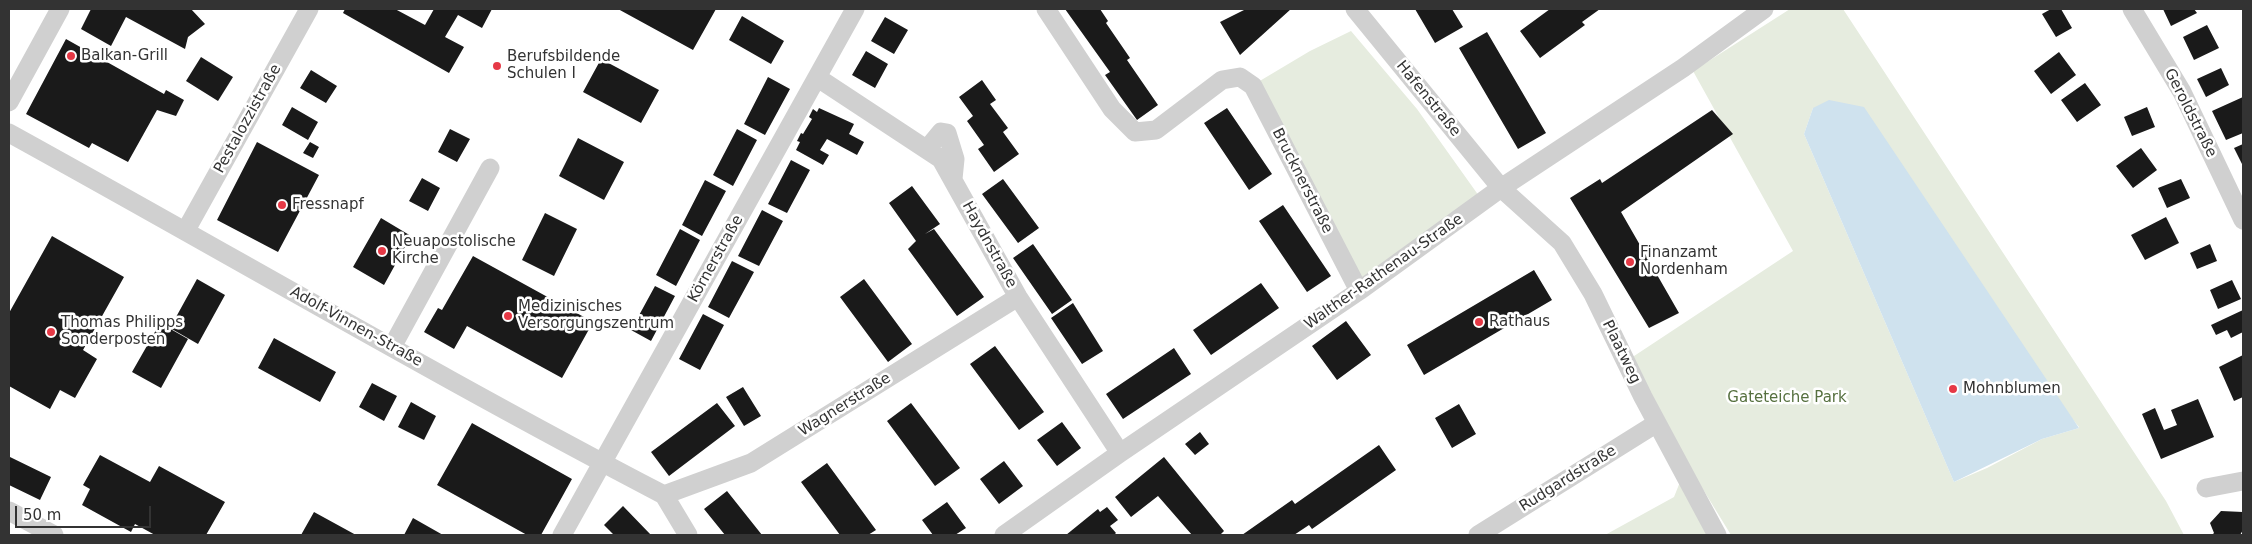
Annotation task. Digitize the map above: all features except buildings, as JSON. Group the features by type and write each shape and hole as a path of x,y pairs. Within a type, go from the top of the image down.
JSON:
{"street":[{"path":"9,102 60,9"},
{"name":"Pestalozzistraße","path":"186,230 309,9"},
{"name":"Körnerstraße","path":"562,535 855,9"},
{"name":"Brucknerstraße","path":"1046,9 1112,109 1135,132 1156,130 1222,80 1240,77 1253,86 1359,291"},
{"name":"Hafenstraße","path":"1355,9 1501,188"},
{"name":"Walther-Rathenau-Straße","path":"1004,535 1120,453 1359,291 1501,188 1683,68 1764,9"},
{"name":"Geroldstraße","path":"2132,9 2182,92 2243,220"},
{"name":"Haydnstraße","path":"818,78 941,158 1018,297 1120,453"},
{"name":"Adolf-Vinnen-Straße","path":"9,133 186,230 392,348 664,495"},
{"path":"392,348 490,168"},
{"name":"Plaatweg","path":"1501,188 1562,244 1593,294 1642,397 1717,535"},
{"name":"Wagnerstraße","path":"664,495 750,463 1018,297"},
{"name":"Rudgardstraße","path":"1478,535 1657,423"},
{"path":"2206,488 2243,482"},
{"path":"664,495 688,535"},
{"path":"9,510 54,535"}],"green space":[{"name":"Gateteiche Park","path":"1790,9 1843,9 2166,501 2184,535 1731,535 1625,362 1793,251 1693,71","holes":["1813,108 2079,427 2042,439 1987,468 1954,482 1804,134"]},
{"path":"1351,31 1417,109 1479,196 1359,284 1253,85 1310,51"},
{"path":"1684,472 1726,535 1605,535 1674,497"}],"water":[{"path":"1829,100 1864,107 2079,428 2042,439 1954,482 1804,134 1813,108"}],"place":[{"name":"Balkan-Grill","path":"71,56"},
{"name":"Berufsbildende Schulen I","path":"497,66"},
{"name":"Fressnapf","path":"282,205"},
{"name":"Neuapostolische Kirche","path":"382,251"},
{"name":"Finanzamt Nordenham","path":"1630,262"},
{"name":"Medizinisches Versorgungszentrum","path":"508,316"},
{"name":"Rathaus","path":"1479,322"},
{"name":"Thomas Philipps Sonderposten","path":"51,332"},
{"name":"Mohnblumen","path":"1953,389"}]}
